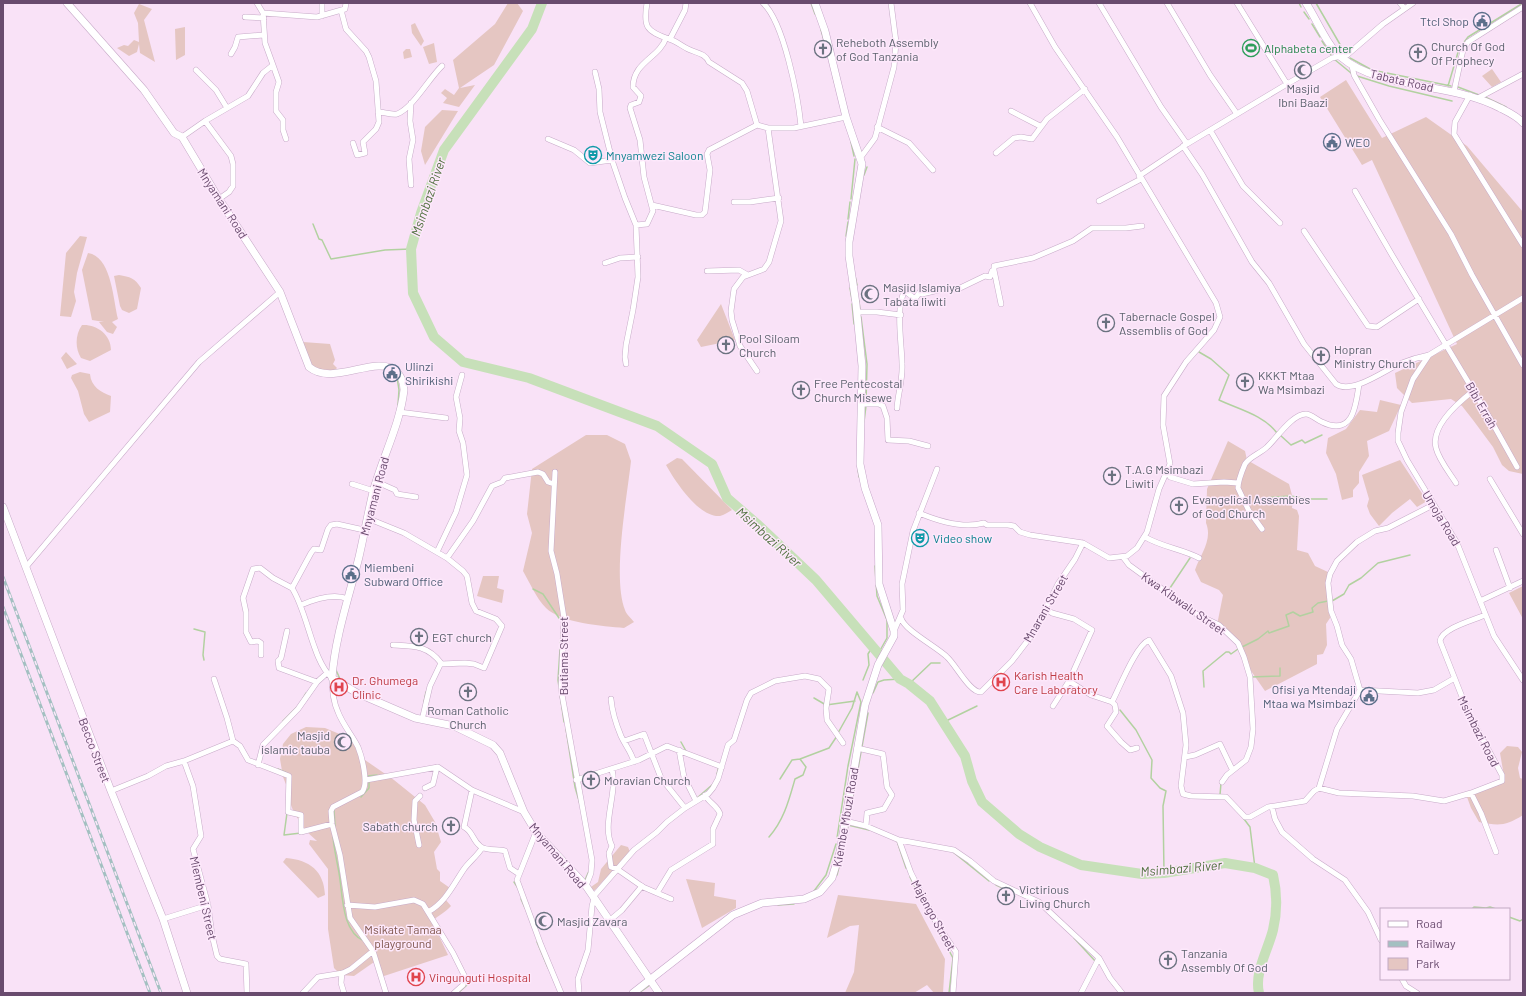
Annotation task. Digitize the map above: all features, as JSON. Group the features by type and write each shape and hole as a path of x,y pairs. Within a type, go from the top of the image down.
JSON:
{"street":[{"name":"Mnyamani Road","path":"67,3 144,90 174,133 182,137 219,199 280,292 308,367 314,372 327,374 382,366 389,367 395,371 403,383 404,390 374,491 329,676 379,704 422,720 454,726 493,745 500,753 506,765 524,812 536,832 586,886 659,993"},
{"path":"257,3 263,16 264,35 279,82 276,92 276,110 283,120 283,130 286,139"},
{"path":"322,3 322,16"},
{"path":"245,17 322,16 346,8 346,3"},
{"path":"647,3 645,21 646,26 655,34 668,38 707,57 709,62 742,83 747,91 757,125"},
{"path":"636,225 647,224 652,214 652,205 644,177 640,140 630,108 631,105 639,102 641,96 632,84 638,68 644,61 661,48 668,38 685,10 686,3"},
{"path":"763,3 770,9 786,52 793,78 801,126"},
{"path":"815,3 825,31 846,117 862,164"},
{"path":"887,3 891,6 896,42 894,67 875,138 861,157 862,164 849,242 851,274 857,312 862,366 860,464 878,525 879,584 894,631"},
{"path":"919,513 931,518 959,524 977,525 984,523 987,525 1014,526 1020,532 1030,535 1083,543 1109,558 1123,557 1136,548 1144,537 1154,514 1159,489 1170,461 1163,425 1164,396 1186,362 1214,330 1220,318 1216,303 1140,178 1117,137 1055,47 1030,3"},
{"path":"1100,3 1185,145 1252,262 1269,282 1290,322 1313,356 1339,387 1348,387 1360,384 1410,360 1429,355 1494,314 1523,298"},
{"path":"1167,3 1214,81 1237,114"},
{"path":"1237,3 1287,84"},
{"name":"Tabata Road","path":"1306,3 1330,43 1340,56 1352,66 1370,74 1470,95 1508,112 1523,122"},
{"path":"1400,3 1404,8"},
{"path":"1098,200 1140,178 1185,145 1287,84 1332,58 1347,55 1404,8 1413,3"},
{"path":"1454,91 1463,50 1468,42 1523,7"},
{"path":"341,10 346,29 366,51 369,57 376,81 379,122 376,129 363,142 366,152 357,155 352,143"},
{"path":"231,54 238,37 264,35"},
{"path":"182,137 205,121 248,96 263,73 273,65"},
{"path":"378,112 396,114 411,104 442,66"},
{"path":"1352,66 1354,74 1379,119 1451,234 1523,365"},
{"path":"196,70 216,90 227,108"},
{"path":"595,72 599,89 600,112 612,160 624,198 636,225 638,277 626,345 626,364"},
{"path":"1478,98 1523,74"},
{"path":"996,153 1014,138 1021,137 1032,139 1040,126 1085,89"},
{"path":"1470,95 1454,122 1454,134 1523,245"},
{"path":"411,104 410,121 413,140 409,159 411,185"},
{"path":"1012,111 1040,126"},
{"path":"652,205 696,216 702,215 705,212 710,170 708,151 757,125 768,128 801,126 846,117"},
{"path":"205,121 230,156 233,164 233,186 229,192 219,199"},
{"path":"878,127 909,143 933,170"},
{"path":"757,371 740,346 732,320 731,311 734,289 746,274 764,269 769,262 781,221 779,198 768,128"},
{"path":"1210,130 1243,186 1280,223"},
{"path":"548,139 574,150 590,163 612,160"},
{"name":"Bibi Errah","path":"1355,191 1517,467"},
{"path":"734,202 750,202 779,198"},
{"path":"897,408 902,364 900,354 901,298 905,291 915,298 922,289 922,294 939,290 958,289 985,276 990,277 992,271 994,270 994,266 1033,258 1073,241 1092,228 1126,228 1142,226"},
{"path":"1304,232 1368,326 1377,328 1419,299"},
{"path":"605,262 620,258 638,256"},
{"path":"707,271 738,270 746,274"},
{"path":"994,270 1001,304"},
{"path":"26,567 199,362 280,292"},
{"path":"857,312 877,312 901,315"},
{"name":"Umoja Road","path":"1429,355 1413,379 1401,412 1398,441 1407,460 1433,505 1457,543 1494,636 1523,680"},
{"path":"437,552 456,512 467,474 463,443 459,431 460,418 456,397 462,375"},
{"path":"1262,529 1243,501 1238,484 1246,463 1267,447 1286,426 1306,414 1333,426 1343,424 1354,413 1360,384"},
{"path":"1456,483 1437,450 1436,438 1447,413 1473,391"},
{"path":"862,404 879,404 883,406 887,418 888,440 909,441 928,446"},
{"path":"398,412 446,418"},
{"path":"894,631 901,618 903,610 902,584 911,541 919,513 938,469"},
{"path":"1167,471 1170,477 1193,484 1224,482 1238,484"},
{"path":"447,558 473,521 492,486 502,482 505,478 538,472 543,474 548,482 554,484"},
{"name":"Butiama Street","path":"554,472 551,551 558,580 564,618 561,689 576,780 587,825 592,860 591,873 586,886"},
{"path":"1490,479 1523,534"},
{"path":"377,482 395,490 397,494 416,497"},
{"path":"352,484 374,491"},
{"path":"1112,702 1135,656 1144,642 1150,640 1171,676 1177,690 1184,720 1185,757 1181,786 1183,794 1192,796 1226,797 1245,817 1253,816 1262,809 1305,801 1314,791 1319,788 1337,729 1360,690 1350,659 1342,645 1331,611 1328,583 1330,574 1337,561 1357,542 1375,531 1388,528 1433,505"},
{"name":"Becco Street","path":"3,507 111,791 163,919 187,993"},
{"path":"367,518 404,533 447,558 467,576 472,603 476,611 496,619 502,626 484,668 474,664 465,663 441,664 427,649 414,646 393,645"},
{"path":"292,588 314,549 321,550 328,529 331,525 337,524 364,530"},
{"path":"1144,537 1152,542 1189,553 1199,558"},
{"name":"Mnarani Street","path":"901,618 903,624 912,632 923,638 948,658 967,682 979,692 985,689 1012,661 1032,635 1058,584 1075,559 1083,543"},
{"path":"1496,550 1510,588"},
{"name":"Kwa Kibwalu Street","path":"1123,557 1129,565 1198,615 1219,625 1238,643 1250,674 1252,723 1251,747 1246,760 1227,775 1222,782"},
{"path":"261,655 261,643 258,641 251,642 246,632 246,612 243,598 253,569 260,568 273,578 292,588 301,605 316,650 329,676 336,707 358,747 366,780 365,789 333,807 331,811 332,824 340,855 350,918 372,951 386,993"},
{"path":"1480,601 1523,581"},
{"path":"301,605 322,598 333,597 348,599"},
{"path":"1046,609 1052,613 1074,619 1092,630 1069,681 1053,706"},
{"name":"Msimbazi Road","path":"1319,788 1339,793 1413,796 1436,801 1444,801 1501,782 1503,778 1468,712 1440,641 1441,637 1447,631 1485,615"},
{"path":"287,631 281,658 278,661 279,668 317,682"},
{"name":"Kiembe Mbuzi Road","path":"633,993 732,915 762,903 804,899 820,892 832,878 837,867 865,705 878,665 893,640 894,631"},
{"path":"422,720 430,686 441,664"},
{"path":"258,765 263,745 298,709 317,682 329,676"},
{"path":"579,993 578,979 587,956 594,898 634,850 684,808 705,795 713,788 722,767 728,745 734,740 747,700 752,694 775,681 810,676 819,679 826,684 829,689 826,708 827,720 842,743"},
{"path":"1360,690 1418,693 1434,690 1454,678"},
{"path":"214,679 233,741 240,746 248,760 289,776 288,813 302,815 301,832 332,824"},
{"path":"1069,681 1091,695 1112,702 1115,705 1116,712 1108,724 1108,728 1120,742 1130,750 1137,748"},
{"path":"611,699 612,709 624,741 630,749 634,762"},
{"path":"624,741 644,734 661,778 684,808"},
{"path":"111,791 148,776 166,766 184,761 233,741"},
{"path":"1185,757 1195,755 1220,744 1232,768"},
{"path":"576,780 634,762 667,746 722,767"},
{"path":"857,748 883,754 887,787 892,794 884,809 878,812 867,813 866,826"},
{"path":"679,750 684,777 696,801"},
{"name":"Miembeni Street","path":"184,761 193,786 197,806 200,836 193,849 208,905 212,935 217,956 220,959 246,964 246,993"},
{"path":"366,780 437,767 442,768 472,790 524,812"},
{"path":"425,788 433,784 437,767"},
{"path":"612,769 614,784 608,830 612,848 609,853 611,868 617,869 642,886 671,899"},
{"path":"472,790 464,827 472,834 474,841 482,848 505,851 510,868 518,874"},
{"path":"1471,793 1481,813 1496,852"},
{"path":"657,893 671,870 713,844 713,829 720,814 718,808 710,803 705,795"},
{"path":"419,845 413,809 414,801 420,796"},
{"path":"1272,808 1275,819 1282,832 1313,859 1345,880 1368,912 1380,938"},
{"path":"845,821 866,826 899,840 954,850 994,881 1039,902 1099,958 1110,978 1122,993"},
{"path":"536,832 518,874 518,887 561,993"},
{"name":"Majengo Street","path":"899,840 911,873 937,924 956,952 953,993"},
{"path":"428,912 437,907 448,895 468,864 479,855 482,848"},
{"path":"609,921 622,910 642,886"},
{"path":"348,905 375,907 417,900 423,904 450,947 464,976 463,985 454,993"},
{"path":"163,919 208,905"},
{"path":"303,993 318,977 342,974 351,969 372,951"},
{"path":"1081,993 1099,958"},
{"path":"342,974 341,983 344,993"},
{"path":"1403,980 1406,986 1417,993"}],"green space":[{"path":"508,3 517,3 523,11 494,65 460,88 475,85 459,107 443,103 447,98 441,93 445,89 454,95 459,88 453,60 495,24"},
{"path":"139,4 152,9 144,20 155,62 140,53 139,44 137,52 129,56 117,48 124,45 128,46 134,40 139,42 138,23 134,13"},
{"path":"415,23 424,41 421,46 412,33 411,25"},
{"path":"185,27 185,55 176,60 175,29"},
{"path":"434,43 437,62 429,64 423,47"},
{"path":"406,49 410,49 412,57 404,59 403,52"},
{"path":"1492,69 1501,82 1492,87 1482,76"},
{"path":"1346,80 1382,138 1426,117 1467,146 1523,212 1523,474 1509,471 1502,465 1493,447 1462,406 1451,399 1412,403 1397,388 1395,373 1457,344 1372,160 1362,165 1320,97"},
{"path":"442,110 458,111 425,165 421,151 425,127"},
{"path":"80,236 87,237 77,273 74,292 76,301 71,317 60,316 66,253"},
{"path":"88,253 96,256 102,262 110,280 118,319 112,322 117,327 113,334 107,332 99,322 104,322 92,320 82,270"},
{"path":"119,275 132,278 141,288 137,309 129,313 122,310 120,306 114,276"},
{"path":"721,304 735,340 701,347 697,340"},
{"path":"82,325 92,326 102,331 108,339 111,350 90,361 81,358 77,346 77,337"},
{"path":"303,342 330,344 335,360 333,364 337,368 334,371 321,372 311,365"},
{"path":"66,352 77,364 67,369 61,358"},
{"path":"80,372 90,374 94,386 100,391 111,396 110,412 89,422 84,414 78,391 71,378 72,375"},
{"path":"1380,400 1401,405 1389,431 1367,441 1369,456 1359,472 1359,483 1353,490 1353,497 1342,500 1336,474 1326,453 1328,438 1346,429 1360,410 1377,412"},
{"path":"586,435 607,435 625,444 631,461 620,558 620,578 621,596 625,610 634,622 624,628 583,623 553,613 539,600 523,571 532,533 527,514 532,469"},
{"path":"1228,441 1245,451 1247,460 1289,484 1293,499 1292,508 1297,510 1299,516 1297,550 1308,553 1315,566 1328,572 1330,618 1326,624 1327,645 1323,654 1317,655 1317,664 1265,691 1249,668 1237,641 1217,625 1223,595 1219,590 1201,582 1195,570 1205,547 1208,535 1206,523 1207,489"},
{"path":"677,458 682,459 732,510 720,516 712,515 696,505 675,480 666,465"},
{"path":"1400,460 1427,501 1417,507 1410,499 1392,513 1379,526 1370,514 1367,506 1369,499 1362,475"},
{"path":"483,576 499,576 497,588 504,590 502,603 477,596"},
{"path":"1523,586 1523,619 1509,593"},
{"name":"Msikate Tamaa playground","path":"306,727 325,728 354,740 365,760 394,780 425,805 435,822 441,842 434,852 437,869 440,872 440,881 450,888 445,899 451,906 432,921 448,955 381,977 377,960 354,976 341,975 334,968 328,929 328,869 309,844 310,840 317,841 307,832 294,813 291,805 291,797 283,777 280,759 283,744 291,734"},
{"path":"1507,746 1518,747 1522,752 1518,768 1520,778 1523,779 1523,815 1502,824 1479,822 1467,797 1471,793 1500,780 1504,776 1500,753"},
{"path":"621,845 628,847 630,852 592,893 588,889 598,882 601,869"},
{"path":"286,858 302,861 314,868 322,879 325,895 318,898 283,862"},
{"path":"686,879 715,883 714,896 736,900 736,908 702,928"},
{"path":"838,895 916,904 945,959 943,993 934,993 927,985 914,993 845,993 854,972 859,925 850,926 827,938"}],"waterway":[{"name":"Msimbazi River","path":"542,3 532,29 444,150 421,213 411,249 413,293 434,337 463,362 529,378 657,426 712,464 727,498 757,524 816,580 900,679 909,684 930,701 965,756 972,781 982,802 1019,834 1040,847 1081,865 1142,874 1164,873 1225,863 1255,868 1273,875 1276,895 1276,910 1271,938 1258,978 1259,993"},
{"path":"811,3 815,14"},
{"path":"1299,3 1301,7"},
{"path":"1316,3 1345,53"},
{"path":"1448,86 1459,49 1468,37 1523,3"},
{"path":"1304,12 1309,19"},
{"path":"1312,24 1320,37"},
{"path":"821,30 826,47"},
{"path":"1322,41 1331,55"},
{"path":"1350,58 1372,70 1451,86"},
{"path":"1334,59 1351,73"},
{"path":"833,76 835,84"},
{"path":"1357,76 1389,86 1452,101"},
{"path":"1458,87 1479,95"},
{"path":"1485,97 1506,107"},
{"path":"851,142 854,156"},
{"path":"851,199 855,159"},
{"path":"864,175 867,167"},
{"path":"848,219 850,202"},
{"path":"846,236 848,222"},
{"path":"313,224 319,239 322,240 331,259 385,250 411,249"},
{"path":"855,276 857,285"},
{"path":"850,288 852,300"},
{"path":"859,301 860,311"},
{"path":"852,304 854,324"},
{"path":"861,317 867,364 866,402"},
{"path":"1199,352 1211,359 1229,375 1219,400 1258,417 1272,427 1277,433"},
{"path":"397,377 399,390 398,405"},
{"path":"864,422 866,406"},
{"path":"1280,435 1291,445 1302,440 1305,443 1322,435"},
{"path":"858,469 859,477"},
{"path":"1263,498 1290,496 1310,499 1327,499"},
{"path":"1332,601 1344,594 1349,585 1361,578 1378,563 1410,555"},
{"path":"1168,591 1190,558"},
{"path":"875,566 877,596 887,620 887,638 878,654"},
{"path":"533,589 543,594 562,621"},
{"path":"1242,647 1258,639 1268,631 1269,633 1289,626 1286,615 1293,612 1300,616 1313,612 1312,608 1318,603 1328,601"},
{"path":"194,629 205,632 204,660"},
{"path":"561,634 558,680 564,722"},
{"path":"863,680 869,665 868,654 871,649 875,651"},
{"path":"1204,687 1203,671 1226,652 1231,654 1238,649"},
{"path":"909,684 931,663 940,663"},
{"path":"1251,677 1280,676 1280,668"},
{"path":"336,670 340,679"},
{"path":"873,693 878,682 900,679"},
{"path":"424,702 426,692"},
{"path":"838,733 852,708 857,692"},
{"path":"837,838 848,766 861,702 857,692"},
{"path":"302,700 306,693"},
{"path":"814,698 826,705 855,701"},
{"path":"283,721 299,705"},
{"path":"944,722 977,706"},
{"path":"1120,710 1136,730 1152,760 1151,778 1160,788 1166,791 1163,806 1164,873"},
{"path":"849,819 868,713"},
{"path":"566,729 575,787 580,804"},
{"path":"769,837 779,824 795,779 803,775 806,767 800,759 829,748 837,736"},
{"path":"681,742 686,751"},
{"path":"780,779 792,760 800,759"},
{"path":"717,774 719,766"},
{"path":"278,769 287,773"},
{"path":"367,776 377,775"},
{"path":"361,797 369,788 369,782"},
{"path":"1220,795 1221,783"},
{"path":"697,798 712,785"},
{"path":"334,810 335,826"},
{"path":"287,813 284,835 301,833"},
{"path":"1244,819 1250,827 1255,868"},
{"path":"846,838 848,825 869,830"},
{"path":"333,837 344,911 351,929 356,936 364,941"},
{"path":"897,841 906,868"},
{"path":"814,891 826,875 836,844"},
{"path":"953,852 989,881"},
{"path":"837,875 840,863"},
{"path":"585,880 589,871"},
{"path":"910,877 918,893"},
{"path":"514,882 518,888"},
{"path":"996,885 1007,890"},
{"path":"521,899 525,908"},
{"path":"778,905 794,904"},
{"path":"1473,908 1486,908"},
{"path":"1486,908 1493,908"},
{"path":"1510,917 1520,921 1523,919"},
{"path":"932,919 953,958 949,993"},
{"path":"1074,938 1096,962"},
{"path":"537,942 548,968"},
{"path":"458,993 467,985"},
{"path":"639,993 650,985"}],"railway":[{"path":"3,577 161,993"},
{"path":"3,607 150,993"}],"place":[{"name":"Ttcl Shop","path":"1482,21"},
{"name":"Alphabeta center","path":"1251,48"},
{"name":"Reheboth Assembly of God Tanzania","path":"823,49"},
{"name":"Church Of God Of Prophecy","path":"1418,53"},
{"name":"Masjid Ibni Baazi","path":"1303,70"},
{"name":"WEO","path":"1332,142"},
{"name":"Mnyamwezi Saloon","path":"593,155"},
{"name":"Masjid Islamiya Tabata liwiti","path":"870,294"},
{"name":"Tabernacle Gospel Assemblis of God","path":"1106,323"},
{"name":"Pool Siloam Church","path":"726,345"},
{"name":"Hopran Ministry Church","path":"1321,356"},
{"name":"Ulinzi Shirikishi","path":"392,373"},
{"name":"KKKT Mtaa Wa Msimbazi","path":"1245,382"},
{"name":"Free Pentecostal Church Misewe","path":"801,390"},
{"name":"T.A.G Msimbazi Liwiti","path":"1112,476"},
{"name":"Evangelical Assembies of God Church","path":"1179,506"},
{"name":"Video show","path":"920,538"},
{"name":"Miembeni Subward Office","path":"351,574"},
{"name":"EGT church","path":"419,637"},
{"name":"Karish Health Care Laboratory","path":"1001,682"},
{"name":"Dr. Ghumega Clinic","path":"339,687"},
{"name":"Roman Catholic Church","path":"468,692"},
{"name":"Ofisi ya Mtendaji Mtaa wa Msimbazi","path":"1369,696"},
{"name":"Masjid islamic tauba","path":"343,742"},
{"name":"Moravian Church","path":"591,780"},
{"name":"Sabath church","path":"451,826"},
{"name":"Victirious Living Church","path":"1006,896"},
{"name":"Masjid Zavara","path":"544,921"},
{"name":"Tanzania Assembly Of God","path":"1168,960"},
{"name":"Vingunguti Hospital","path":"416,977"}]}
